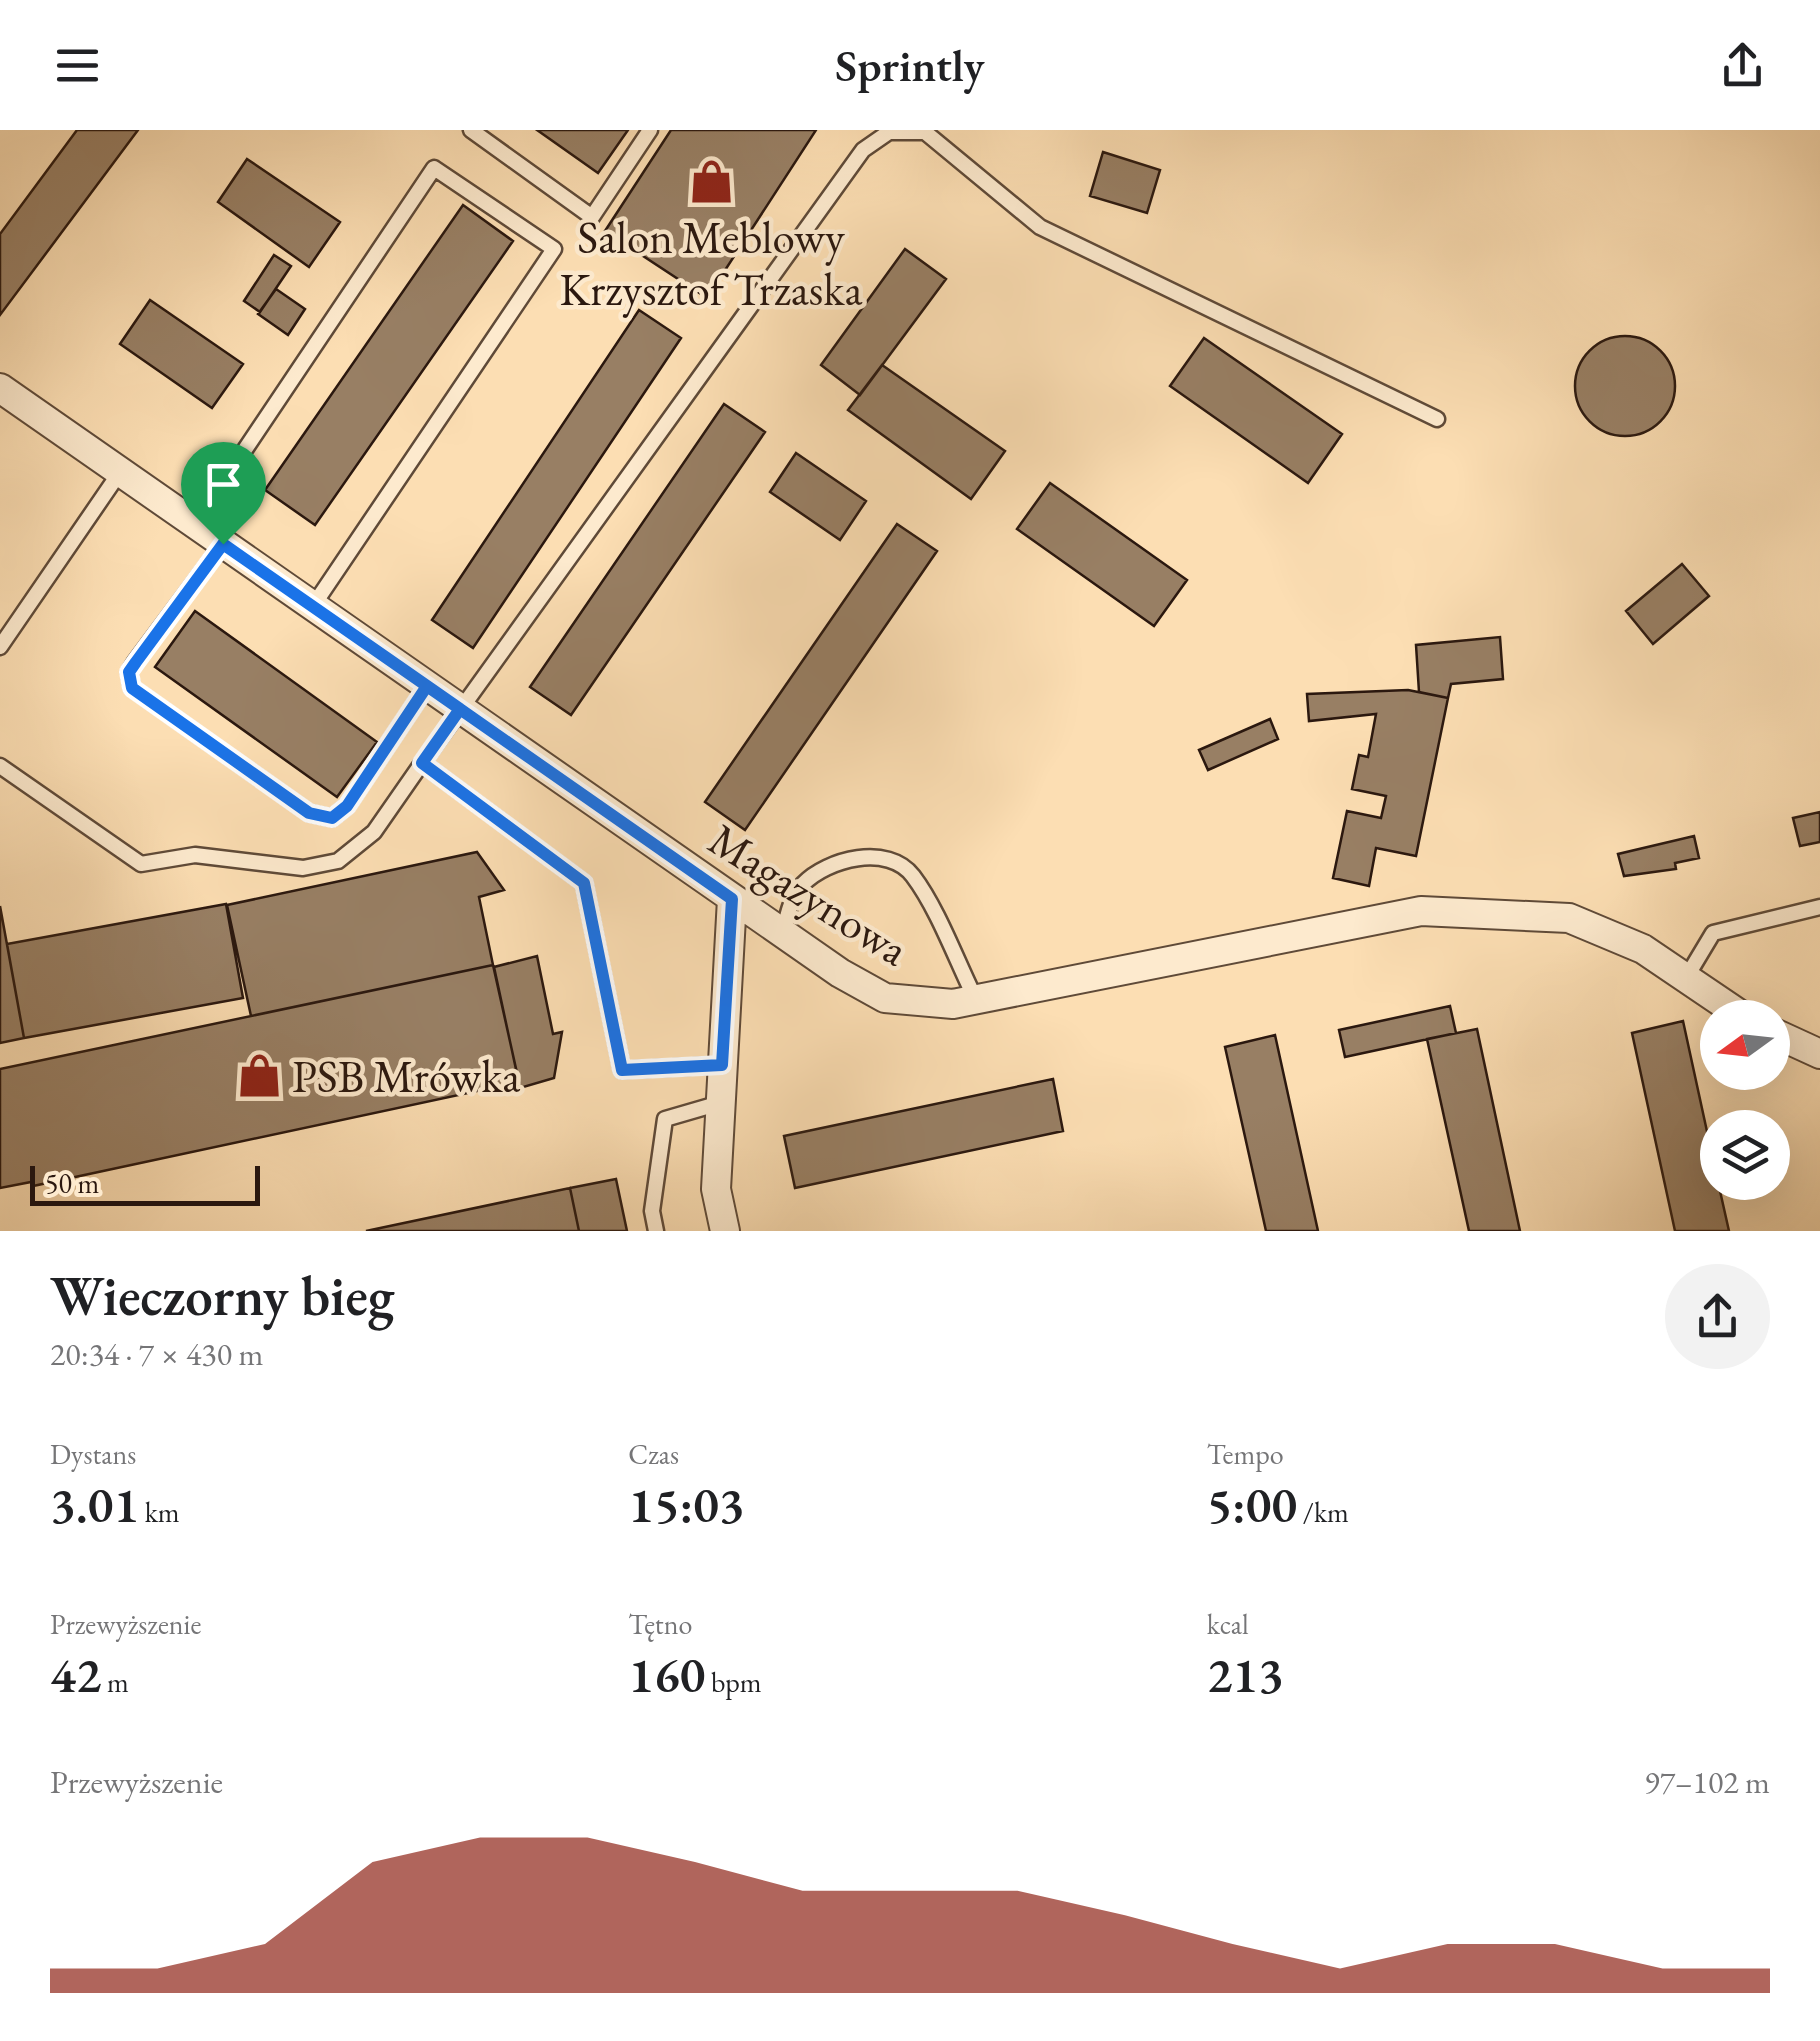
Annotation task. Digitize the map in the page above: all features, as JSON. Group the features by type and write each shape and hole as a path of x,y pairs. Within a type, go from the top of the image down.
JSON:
{"street":[{"name":"Magazynowa","path":"0,388 782,934 885,998 917,1004 976,1000 1421,911 1568,918 1643,948 1718,1000"},
{"path":"724,1231 716,1189 732,899"},
{"path":"1790,1040 1820,1054"}],"lane":[{"path":"470,130 592,218 650,130"},
{"path":"0,766 140,864 194,855 303,868 338,861 374,832 827,198 863,150 889,132 925,132 1040,227 1437,419"},
{"path":"194,524 434,168 554,249 313,606"},
{"path":"0,647 120,472"},
{"path":"223,544 129,672 132,688 309,813 332,818 347,806 427,686"},
{"path":"422,763 584,883 622,1070 722,1065"},
{"path":"782,934 792,900 819,870 866,858 890,862 912,874 976,1000"},
{"path":"1686,978 1713,933 1820,907"},
{"path":"656,1231 652,1211 664,1119 720,1103"}],"building":[{"path":"77,130 138,130 0,315 0,234"},
{"name":"Salon Meblowy Krzysztof Trzaska","path":"537,130 628,130 598,173"},
{"name":"Salon Meblowy Krzysztof Trzaska","path":"671,130 816,130 707,298 605,231"},
{"path":"1103,152 1160,170 1147,213 1090,196"},
{"path":"247,159 340,222 309,267 218,202"},
{"path":"463,205 513,241 315,525 265,490"},
{"path":"905,249 946,279 860,395 821,365"},
{"path":"274,255 291,266 260,312 244,301"},
{"path":"276,289 305,309 288,335 258,314"},
{"path":"150,300 243,364 212,408 120,344"},
{"path":"639,310 681,338 473,648 432,620"},
{"path":"1625,336 1653,344 1667,358 1675,386 1667,414 1653,428 1625,436 1597,428 1583,414 1575,386 1583,358 1597,344"},
{"path":"1204,338 1342,434 1308,483 1170,386"},
{"path":"882,365 1005,451 971,499 848,410"},
{"path":"724,404 765,432 571,715 530,687"},
{"path":"796,453 866,501 840,540 770,492"},
{"path":"1050,483 1187,580 1154,626 1017,529"},
{"path":"897,524 937,551 745,830 705,802"},
{"path":"1682,564 1709,596 1653,644 1626,611"},
{"path":"195,611 377,742 337,797 155,667"},
{"path":"1500,637 1503,679 1451,684 1448,698 1419,692 1416,645"},
{"path":"1408,690 1448,698 1416,856 1376,848 1369,886 1333,878 1347,811 1381,818 1386,796 1352,789 1359,755 1368,757 1376,714 1309,721 1307,694"},
{"path":"1270,719 1278,739 1208,770 1199,750"},
{"path":"1820,812 1820,842 1800,846 1793,818"},
{"path":"1694,836 1699,858 1675,863 1676,869 1624,876 1618,854"},
{"path":"477,852 504,890 479,897 493,965 251,1016 227,905"},
{"path":"226,904 243,998 24,1038 7,944"},
{"path":"0,906 24,1038 0,1043"},
{"path":"537,956 553,1034 562,1032 554,1078 520,1088 494,967"},
{"name":"PSB Mrówka","path":"493,965 519,1082 33,1186 31,1182 0,1188 0,1069"},
{"path":"1450,1006 1456,1033 1345,1057 1339,1030"},
{"path":"1683,1021 1702,1110 1700,1200 1722,1200 1729,1231 1675,1231 1632,1033"},
{"path":"1477,1029 1520,1231 1469,1231 1427,1039"},
{"path":"1275,1035 1318,1231 1266,1231 1225,1047"},
{"path":"1053,1079 1063,1131 795,1188 784,1136"},
{"path":"616,1179 627,1231 579,1231 570,1188"},
{"path":"570,1188 579,1231 366,1231"}],"place":[{"name":"Salon Meblowy Krzysztof Trzaska","path":"711,181"},
{"name":"PSB Mrówka","path":"259,1076"}],"route":[{"path":"223,544 129,672 132,688 309,813 332,818 347,806 427,686 732,899 722,1065 622,1070 584,883 422,763 460,709 427,686 223,544"}]}
